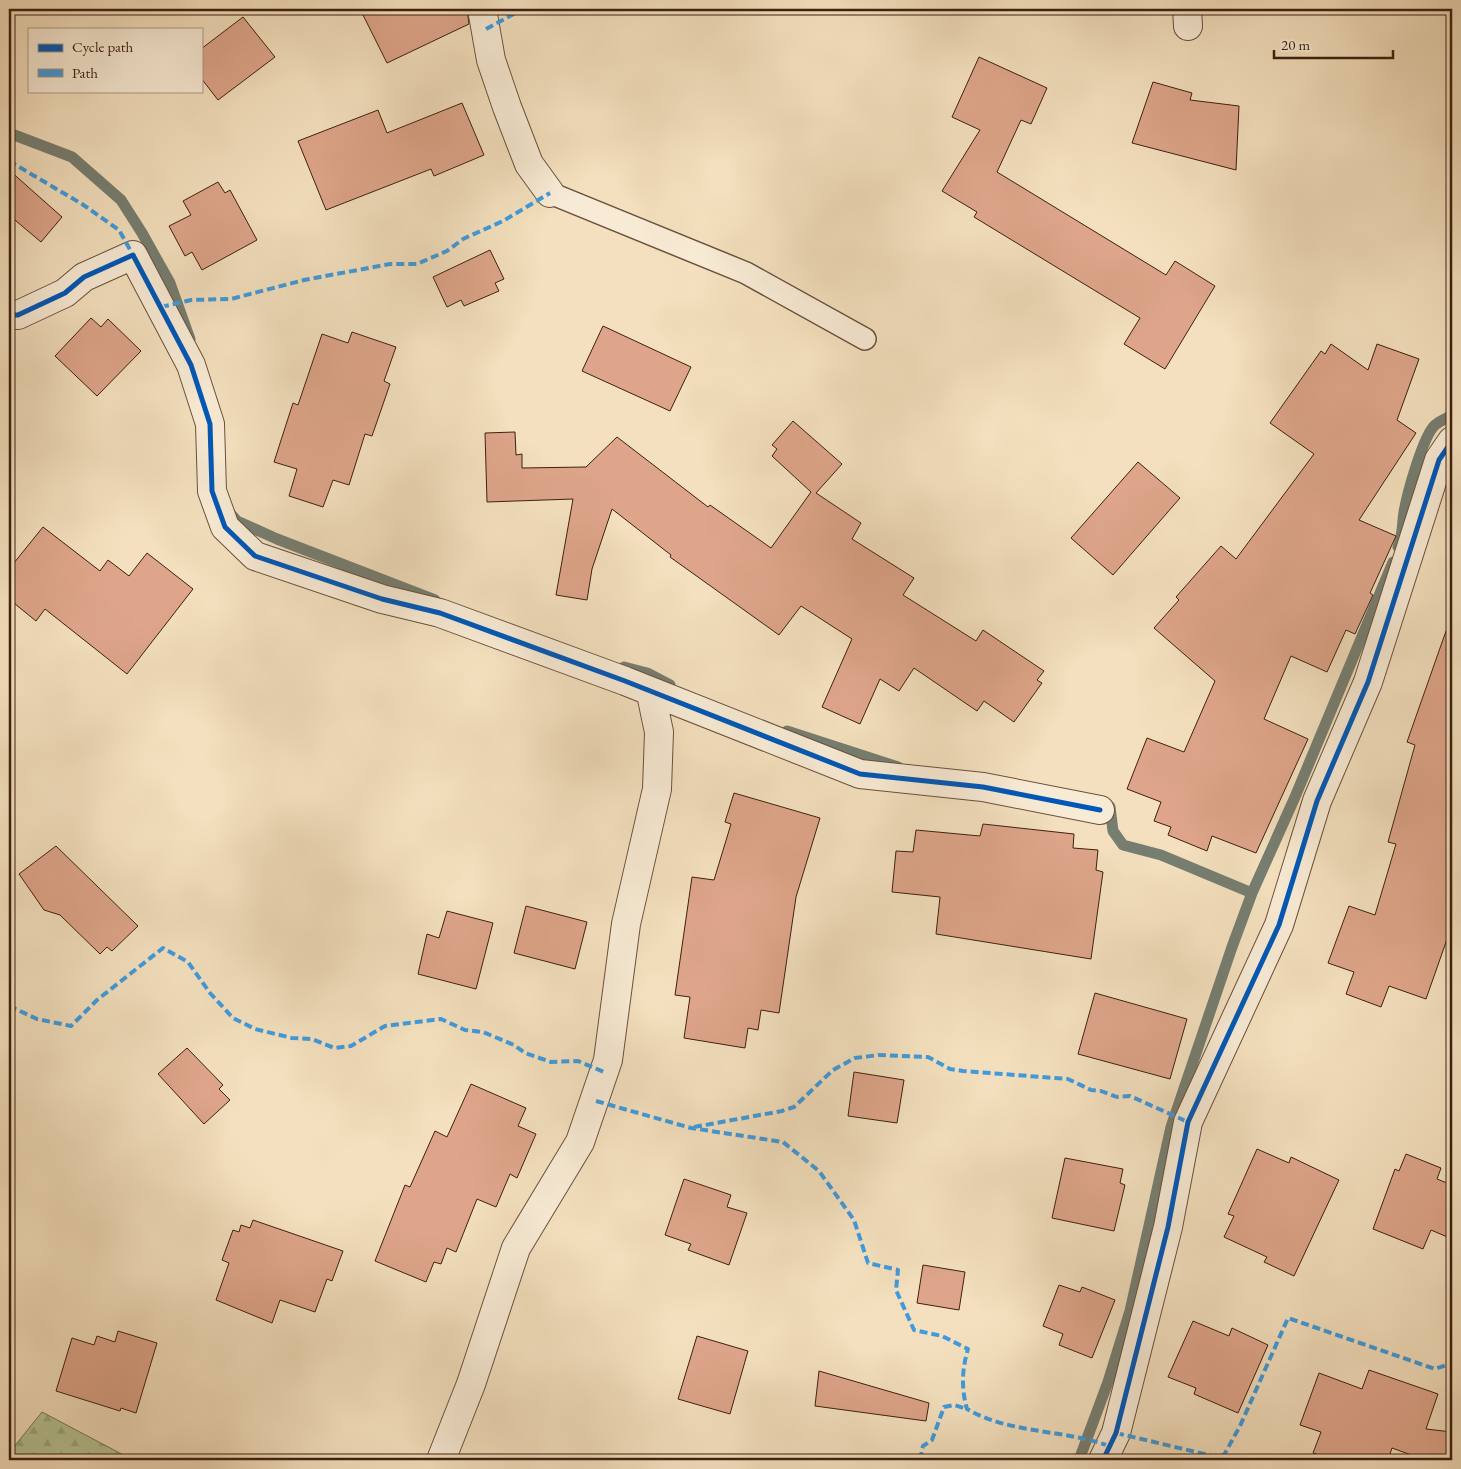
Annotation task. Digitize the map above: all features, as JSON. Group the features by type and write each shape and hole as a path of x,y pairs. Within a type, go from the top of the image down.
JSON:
{"street":[{"path":"482,9 491,60 507,107 529,164 550,193"},
{"path":"9,314 18,315 65,292 84,277 133,255 191,365 210,424 212,491 225,527 255,556 382,600 440,612 624,681 652,694 860,774 983,787 1100,810"},
{"path":"1103,1460 1116,1433 1166,1236 1188,1122 1279,925 1317,800 1368,682 1439,460 1452,442"},
{"path":"441,1460 471,1384 516,1248 580,1142 608,1060 626,924 657,789 659,732 652,694"}],"lane":[{"path":"550,193 746,273 865,339"}],"green space":[{"path":"42,1412 133,1460 9,1460 9,1453"}],"building":[{"path":"360,9 467,9 469,24 387,63"},
{"path":"243,17 275,57 218,100 202,79 202,48"},
{"path":"979,57 1047,88 1031,124 1021,120 997,172 1166,275 1175,261 1215,286 1165,369 1124,344 1140,318 974,217 977,212 942,191 980,130 952,117"},
{"path":"1153,82 1192,93 1190,100 1239,106 1236,170 1132,143"},
{"path":"462,103 484,155 434,176 431,169 326,210 298,141 378,110 387,133"},
{"path":"9,170 62,217 41,242 9,215"},
{"path":"218,182 225,193 230,190 257,240 202,270 192,252 185,256 169,226 191,215 183,201"},
{"path":"490,250 504,279 495,283 499,291 464,306 461,300 447,307 433,277"},
{"path":"91,318 101,327 108,319 141,351 97,396 55,356"},
{"path":"603,326 691,367 670,411 582,371"},
{"path":"352,332 396,347 384,381 390,384 372,436 365,434 349,485 333,480 323,507 289,496 297,469 274,462 293,403 298,405 322,334 348,343"},
{"path":"1331,344 1368,370 1377,344 1419,359 1397,420 1416,433 1359,520 1396,536 1370,593 1373,595 1355,634 1346,630 1327,672 1291,656 1264,719 1308,739 1256,853 1212,836 1207,851 1168,835 1171,827 1154,821 1161,802 1127,789 1147,738 1184,752 1215,681 1154,628 1179,600 1176,597 1221,546 1236,559 1314,454 1270,423 1321,351 1325,354"},
{"path":"793,421 842,464 816,493 861,523 852,539 914,578 903,595 976,641 983,630 1044,671 1037,680 1042,683 1014,722 984,701 977,711 914,668 899,691 880,679 860,724 822,707 852,639 801,606 779,635 670,557 671,555 612,509 592,569 587,600 556,595 573,499 487,502 485,433 515,432 516,455 522,454 522,468 586,467 617,437 708,507 710,505 771,548 811,492 772,456 777,449 772,445"},
{"path":"1138,462 1180,498 1113,575 1071,538"},
{"path":"43,527 100,571 108,560 129,576 147,553 193,589 127,674 45,609 36,621 9,599 9,569"},
{"path":"1446,631 1452,632 1452,925 1426,999 1389,986 1381,1007 1346,994 1354,972 1328,963 1349,906 1375,915 1396,844 1388,842 1415,745 1407,742"},
{"path":"734,793 820,818 796,897 779,1013 761,1010 758,1030 748,1028 745,1048 684,1038 690,997 675,995 692,877 714,880 731,824 725,822"},
{"path":"983,824 1074,834 1073,848 1098,850 1096,870 1103,872 1091,959 936,934 940,897 892,892 896,851 913,852 916,830 980,836"},
{"path":"56,846 138,926 112,951 107,947 100,954 60,915 44,910 19,874"},
{"path":"526,906 587,922 575,969 514,953"},
{"path":"447,911 493,923 476,989 418,974 427,934 439,938"},
{"path":"1095,993 1187,1019 1170,1079 1078,1054"},
{"path":"187,1048 223,1085 219,1089 230,1100 204,1124 158,1074"},
{"path":"854,1072 904,1080 897,1123 848,1116"},
{"path":"471,1084 526,1108 518,1126 536,1134 517,1178 510,1174 496,1207 477,1199 456,1252 447,1248 441,1264 434,1262 426,1282 375,1261 405,1185 410,1187 435,1131 447,1137"},
{"path":"1257,1149 1289,1163 1291,1157 1339,1180 1294,1276 1264,1262 1267,1257 1224,1237 1234,1216 1228,1214"},
{"path":"1406,1154 1441,1168 1437,1179 1452,1185 1452,1239 1431,1230 1423,1249 1373,1229 1395,1169 1399,1171"},
{"path":"1065,1158 1123,1169 1120,1183 1125,1185 1114,1231 1052,1218"},
{"path":"684,1179 731,1195 727,1207 747,1213 729,1265 688,1250 691,1244 665,1235"},
{"path":"253,1220 343,1251 332,1281 327,1279 315,1312 280,1300 272,1323 216,1300 229,1263 222,1260 233,1230 239,1232 241,1225 250,1228"},
{"path":"923,1265 965,1272 959,1310 917,1303"},
{"path":"1059,1285 1080,1292 1082,1287 1115,1300 1092,1358 1059,1345 1063,1334 1043,1326"},
{"path":"1193,1321 1229,1336 1232,1328 1268,1345 1238,1413 1194,1394 1196,1388 1168,1377"},
{"path":"118,1331 157,1343 136,1413 121,1408 120,1411 56,1391 72,1338 94,1345 97,1336 115,1342"},
{"path":"697,1336 748,1351 730,1414 678,1399"},
{"path":"1369,1370 1438,1394 1426,1429 1452,1432 1452,1460 1425,1460 1392,1448 1388,1460 1333,1460 1313,1453 1321,1432 1300,1425 1319,1373 1362,1389"},
{"path":"819,1371 929,1403 926,1421 815,1406"}],"waterway":[{"path":"9,133 72,157 121,200 170,283 190,339"},
{"path":"1398,547 1408,492 1430,431 1435,425 1452,415"},
{"path":"228,511 237,521 277,539 435,600"},
{"path":"1079,1460 1108,1382 1130,1311 1171,1127 1232,947 1252,893 1295,797 1393,562"},
{"path":"624,667 647,673 670,685"},
{"path":"787,731 898,767"},
{"path":"1107,804 1110,807 1113,831 1123,845 1161,855 1252,893"}],"marked path":[{"path":"486,29 523,9"},
{"path":"9,161 82,204 119,230 133,255"},
{"path":"161,307 191,300 231,299 304,280 390,264 417,264 447,251 463,239 503,221 550,193"},
{"path":"9,1006 37,1019 71,1026 97,1000 163,948 188,962 210,993 233,1018 255,1029 292,1038 312,1039 334,1048 351,1046 385,1026 441,1019 465,1030 483,1032 514,1045 525,1053 551,1062 578,1061 604,1072"},
{"path":"694,1127 782,1111 794,1107 833,1070 855,1058 879,1055 928,1057 950,1069 963,1071 1068,1079 1091,1090 1101,1091 1117,1097 1130,1096 1188,1122"},
{"path":"596,1101 691,1128 783,1142 819,1171 854,1220 868,1263 898,1270 896,1290 914,1330 942,1336 968,1349 963,1379 967,1409 1001,1423 1109,1446"},
{"path":"1116,1433 1213,1456 1224,1455 1240,1426 1288,1318 1435,1369 1452,1363"},
{"path":"920,1460 923,1446 932,1440 944,1407 954,1405 967,1409"}],"cycle path":[{"path":"9,315 18,315 65,293 84,277 133,255 191,365 210,424 212,491 225,527 255,556 382,599 440,613 625,681 860,774 983,787 1100,810"},
{"path":"1103,1460 1116,1433 1168,1227 1188,1122 1279,925 1317,801 1368,682 1439,460 1452,441"}]}
